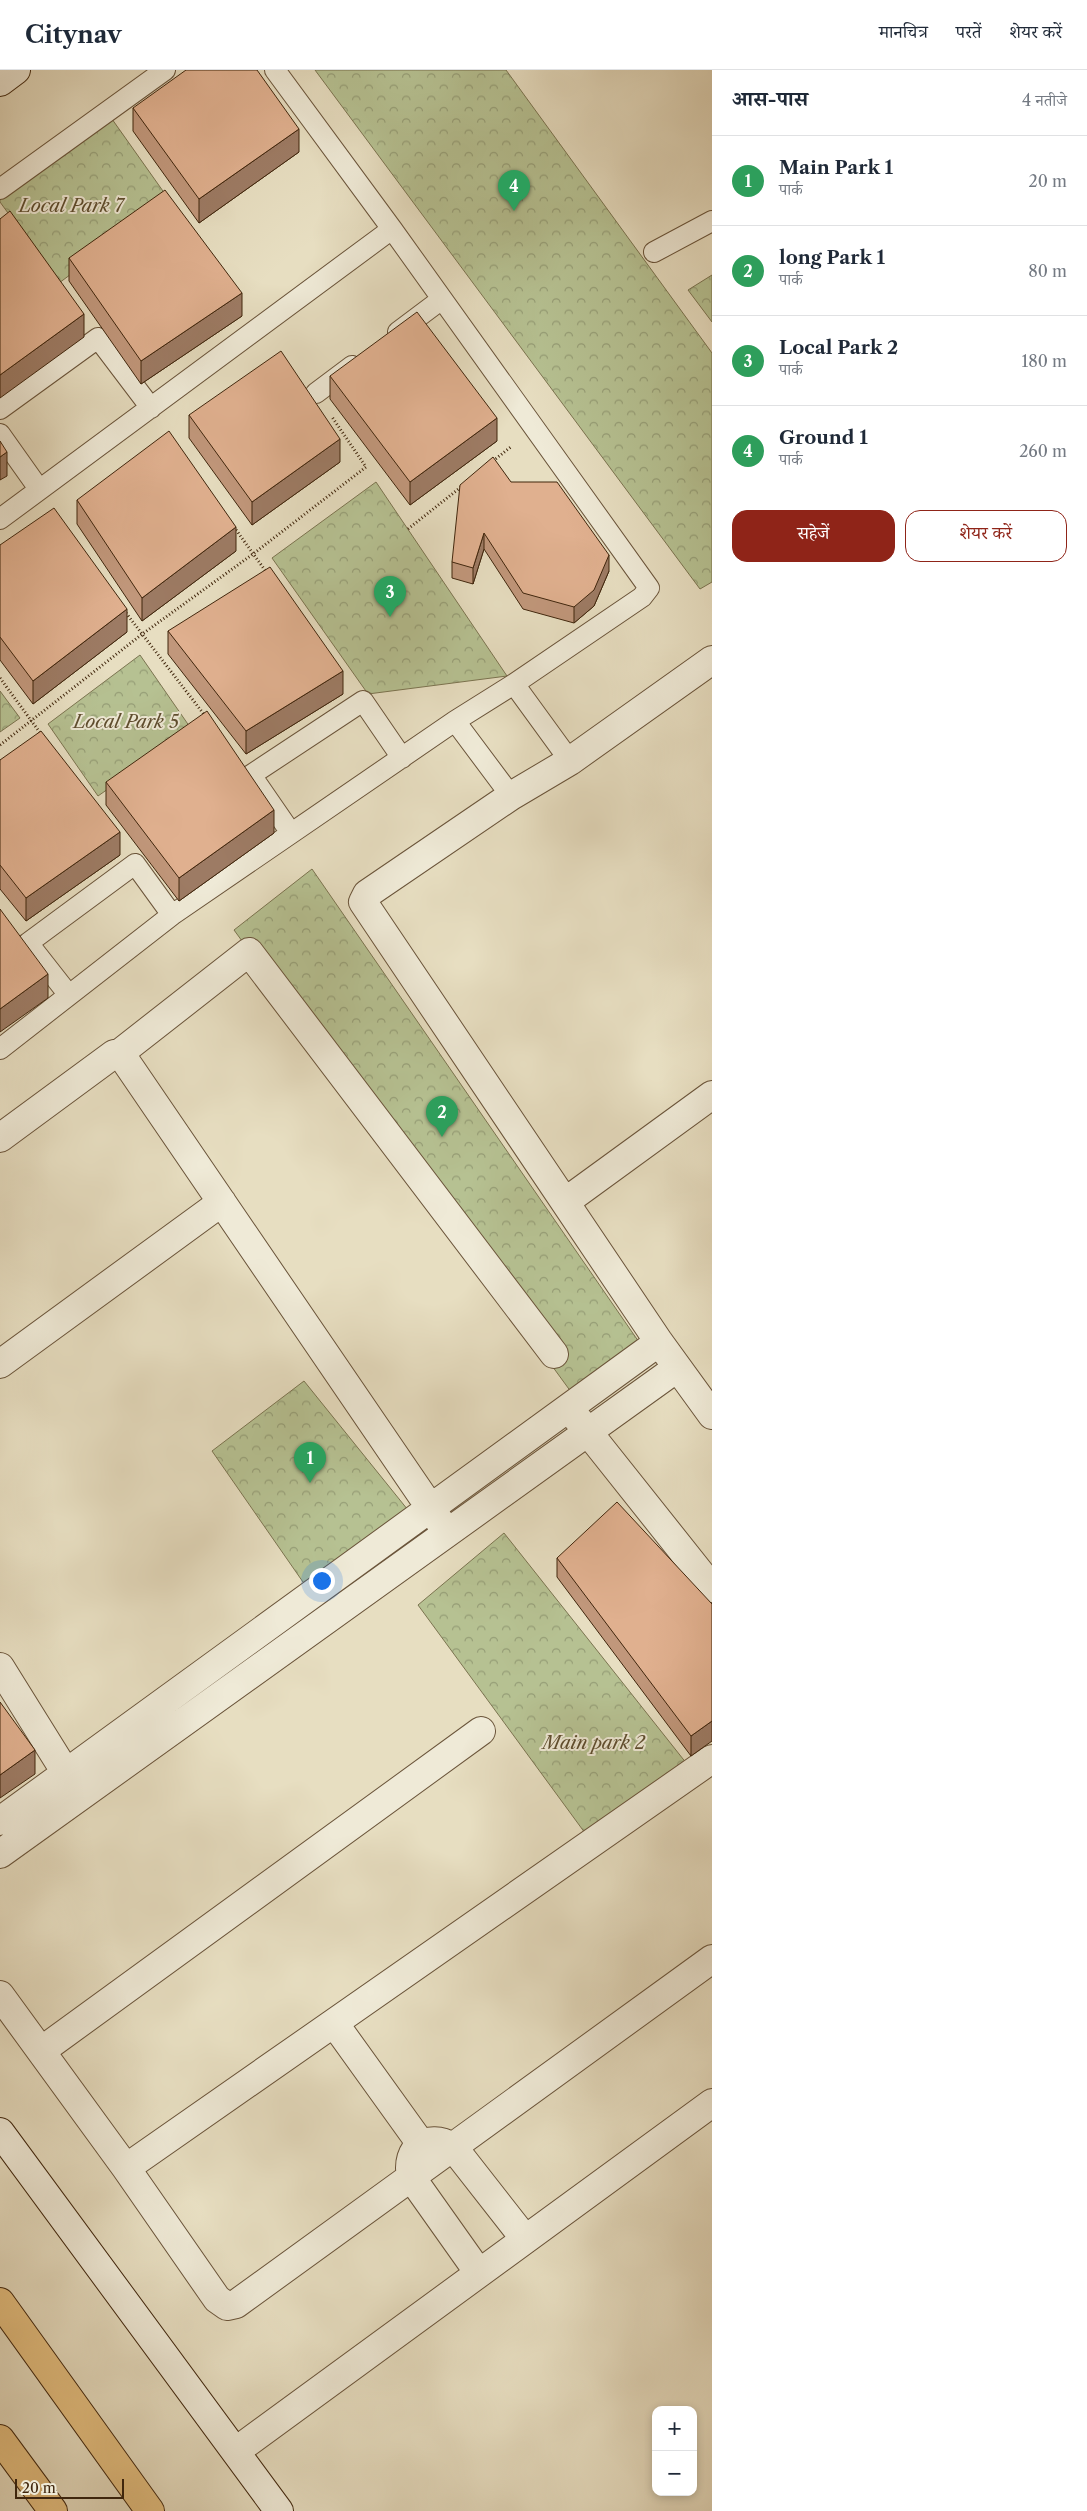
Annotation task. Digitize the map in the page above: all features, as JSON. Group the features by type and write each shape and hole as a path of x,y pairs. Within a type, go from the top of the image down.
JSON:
{"main road":[{"path":"0,2302 150,2511"},
{"path":"0,2438 53,2511"}],"street":[{"path":"0,82 16,70"},
{"path":"712,660 570,761 511,796 367,894 363,902 659,1342 712,1414"},
{"path":"0,1138 114,1054 120,1053 249,952 554,1354"},
{"path":"120,1053 447,1533"},
{"path":"565,1202 712,1096"},
{"path":"0,1364 222,1202"},
{"path":"0,1821 659,1342"},
{"path":"0,1854 677,1368"},
{"path":"568,1408 712,1588"},
{"path":"0,1667 81,1796"},
{"path":"41,2050 481,1731"},
{"path":"126,2168 712,1759"},
{"path":"0,1995 126,2168 217,2299 227,2306 236,2304 712,1958"},
{"path":"334,2023 421,2144"},
{"path":"236,2451 712,2103"},
{"path":"0,2132 279,2511"},
{"path":"479,2273 411,2177 408,2165 421,2144 430,2141 443,2141 453,2147 525,2239"}],"lane":[{"path":"0,190 165,70"},
{"path":"0,1049 68,994 172,915 454,721 514,684 642,598 649,588 392,229 275,70"},
{"path":"654,252 712,221"},
{"path":"0,519 392,229"},
{"path":"316,393 442,299"},
{"path":"0,409 98,338 151,408"},
{"path":"0,434 39,489"},
{"path":"514,684 570,761"},
{"path":"291,833 251,775 363,701 402,758"},
{"path":"454,721 511,796"},
{"path":"68,994 28,944 135,864 172,915"}],"path":[{"path":"0,745 141,635 253,554 366,467 316,393"},
{"path":"490,464 534,429"},
{"path":"408,529 468,482"},
{"path":"230,522 270,577"},
{"path":"124,611 208,720"},
{"path":"0,678 43,737"}],"green space":[{"path":"315,70 506,70 712,353 712,582 700,589"},
{"name":"Local Park 7","path":"107,112 170,201 59,283 0,202 0,189"},
{"path":"712,275 712,322 688,290"},
{"path":"376,482 507,676 368,694 272,558"},
{"name":"Local Park 5","path":"140,655 192,730 98,796 48,724"},
{"path":"0,691 20,718 0,732"},
{"path":"312,869 641,1345 574,1396 234,930"},
{"path":"304,1381 412,1515 312,1595 212,1451"},
{"name":"Main park 2","path":"504,1533 687,1764 585,1833 418,1605"}],"building":[{"path":"186,70 257,70 299,129 199,199 133,108"},
{"path":"165,190 242,293 141,361 69,258"},
{"path":"10,211 84,314 0,375 0,219"},
{"path":"417,312 497,418 410,482 330,376"},
{"path":"281,351 340,439 252,502 189,415"},
{"path":"169,431 236,527 142,598 77,500"},
{"path":"0,441 7,452 0,457"},
{"path":"493,457 511,482 557,482 609,555 594,590 574,607 523,593 484,533 473,568 452,562 460,485"},
{"path":"54,508 127,609 33,681 0,637 0,545"},
{"path":"270,567 343,671 246,731 168,631"},
{"path":"207,711 274,810 179,878 106,782"},
{"path":"41,731 120,832 26,898 0,865 0,760"},
{"path":"0,909 48,974 0,1009"},
{"path":"617,1502 712,1604 712,1721 691,1736 557,1558"},
{"path":"0,1702 35,1750 0,1775"}],"place":[{"name":"Ground 1","path":"514,211"},
{"name":"Local Park 2","path":"390,617"},
{"name":"long Park 1","path":"442,1137"},
{"name":"Main Park 1","path":"310,1483"}]}
